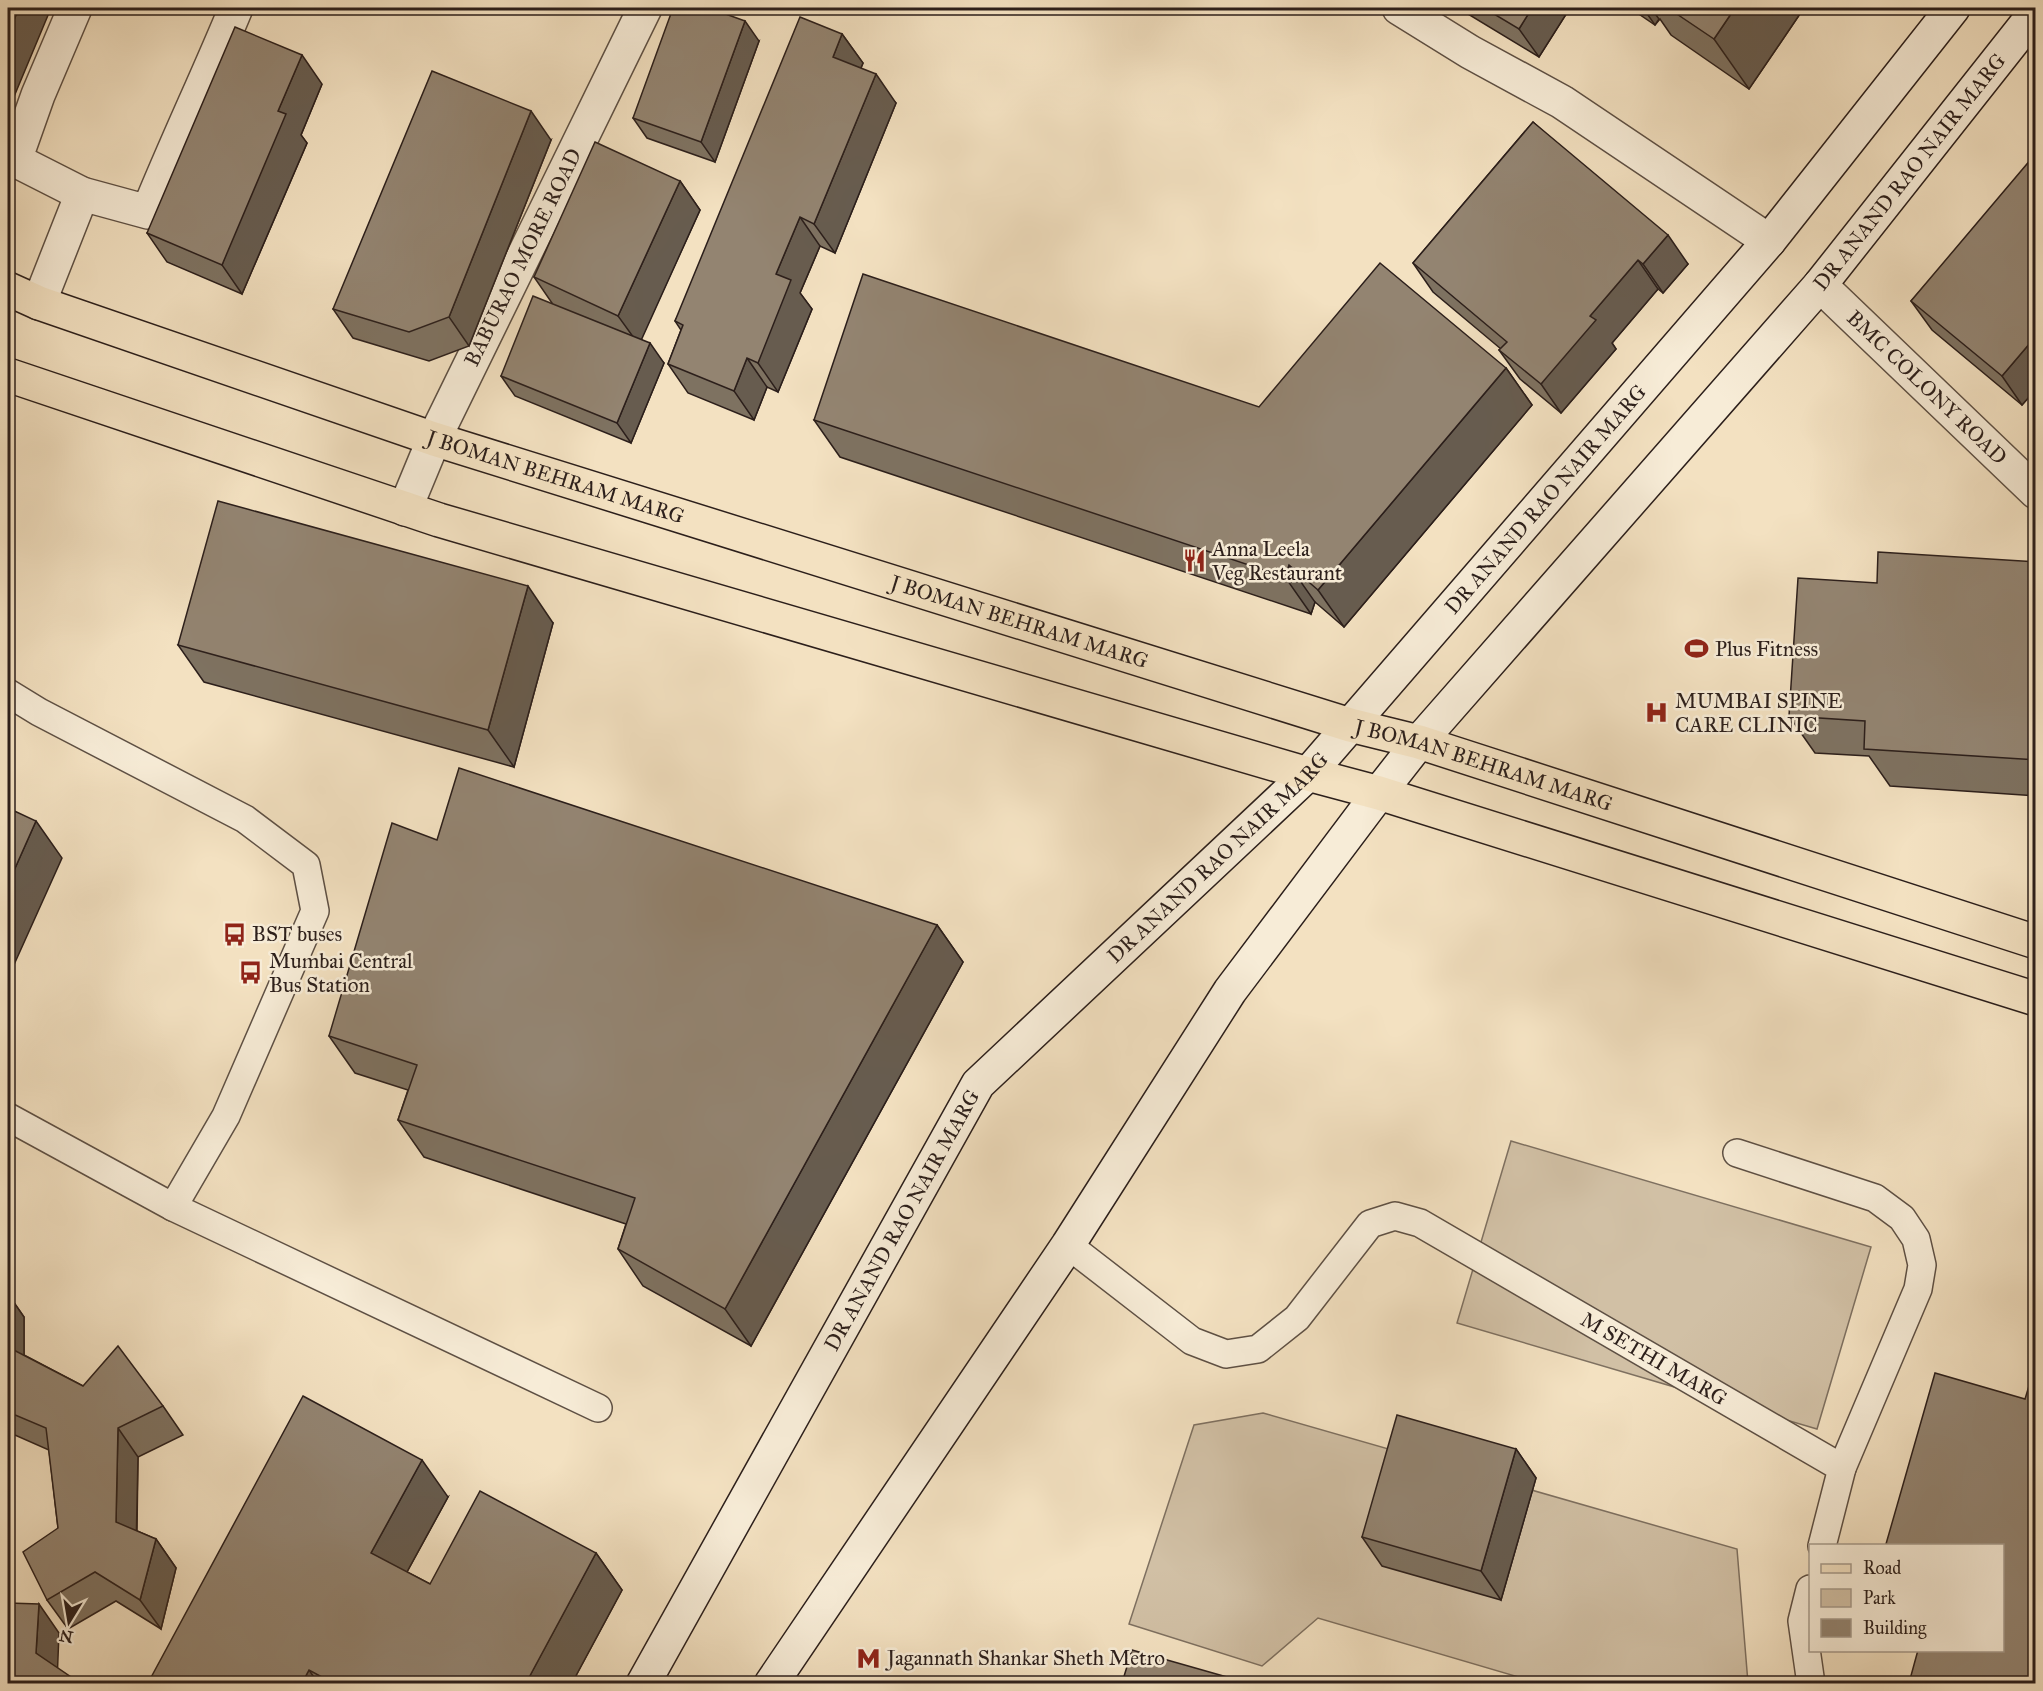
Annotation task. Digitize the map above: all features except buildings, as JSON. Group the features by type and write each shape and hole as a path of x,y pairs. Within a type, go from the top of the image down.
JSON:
{"main road":[{"path":"75,8 38,95 15,160 82,194 148,212 236,8"},
{"name":"BABURAO MORE ROAD","path":"405,509 434,439 645,8"},
{"path":"1398,8 1470,52 1562,102 1769,241"},
{"name":"DR ANAND RAO NAIR MARG","path":"643,1683 978,1084 1308,774 1769,241 1953,8"},
{"name":"DR ANAND RAO NAIR MARG","path":"771,1683 1068,1245 1230,991 1379,793 1419,742 1820,285 2036,12"},
{"path":"39,303 82,194"},
{"name":"BMC COLONY ROAD","path":"1820,285 2036,492"},
{"name":"J BOMAN BEHRAM MARG","path":"8,289 39,303 434,439 1350,724 1419,742 2036,942"},
{"path":"8,375 450,524 1379,793 2036,999"}],"lane":[{"path":"8,693 39,712 245,819 306,865 315,911 226,1116 173,1207"},
{"path":"8,1117 173,1207 598,1408"},
{"path":"1737,1153 1875,1198 1902,1218 1916,1239 1922,1265 1918,1289 1842,1468 1822,1544"},
{"name":"M SETHI MARG","path":"1068,1245 1192,1341 1226,1354 1257,1349 1297,1318 1370,1224 1395,1216 1420,1223 1842,1468"},
{"path":"1809,1592 1802,1622 1811,1683"}],"green space":[{"path":"1511,1141 1871,1247 1817,1429 1457,1323"},
{"path":"1263,1413 1737,1549 1748,1683 1539,1683 1318,1618 1262,1666 1129,1624 1194,1425"}],"place":[{"name":"Anna Leela Veg Restaurant","path":"1194,561"},
{"name":"Plus Fitness","path":"1697,649"},
{"name":"MUMBAI SPINE CARE CLINIC","path":"1657,713"},
{"name":"BST buses","path":"234,934"},
{"name":"Mumbai Central Bus Station","path":"251,973"},
{"name":"Jagannath Shankar Sheth Metro","path":"869,1658"}]}
